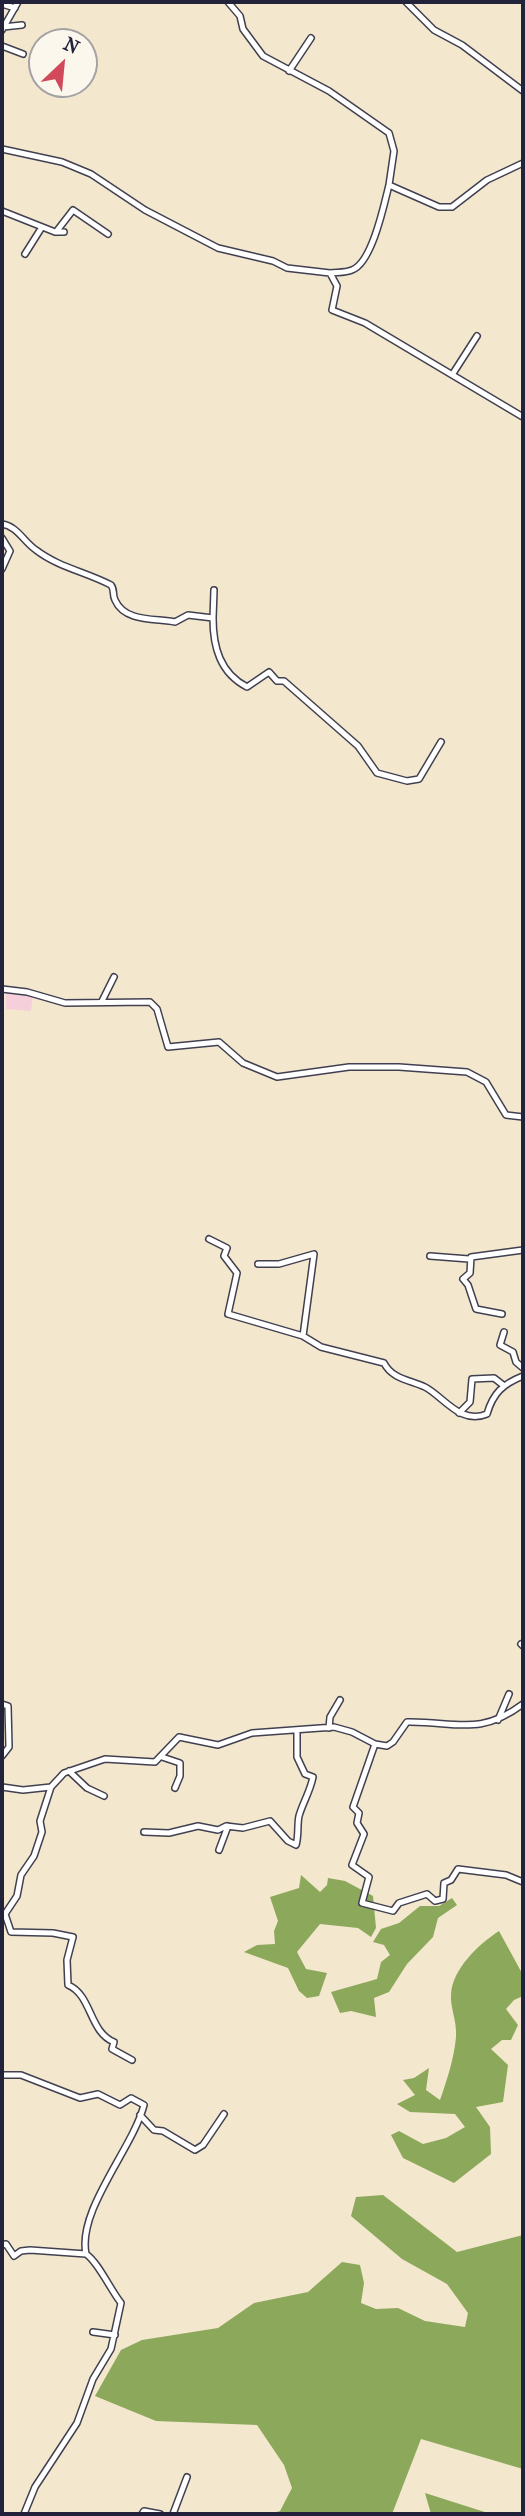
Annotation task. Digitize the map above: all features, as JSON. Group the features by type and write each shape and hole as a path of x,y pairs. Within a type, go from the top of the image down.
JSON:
{"street":[{"path":"2,149 62,162 91,174 145,210 218,248 273,261 287,268 330,273 355,270 370,248 389,185 394,151 389,133 330,92 263,56 243,29 240,16 228,2"},
{"path":"406,2 435,30 462,45 523,90"},
{"path":"2,4 16,5 3,29"},
{"path":"3,29 22,25"},
{"path":"289,71 311,38"},
{"path":"2,46 23,54"},
{"path":"389,185 439,207 452,207 487,180 523,163"},
{"path":"56,232 73,210 108,234"},
{"path":"2,211 56,232 64,232"},
{"path":"25,254 42,227"},
{"path":"330,273 337,286 332,310 365,323 523,417"},
{"path":"452,375 477,336"},
{"path":"2,524 13,528 36,551 55,563 111,585 116,602 139,619 161,618 175,622 188,615 213,618"},
{"path":"2,538 7,543 10,555 4,566"},
{"path":"214,590 214,645 232,678 247,687 269,672 277,681 284,681 349,737 377,773 402,780 419,779 441,743"},
{"path":"102,1001 114,977"},
{"path":"2,989 27,992 56,1002 150,1002 157,1009 168,1048 219,1042 253,1070 264,1074 288,1078 349,1067 458,1071 486,1082 506,1115 523,1118"},
{"path":"209,1238 227,1248 224,1256 232,1262 237,1273 228,1314 303,1336 321,1347 384,1363 390,1373 428,1389 447,1407 459,1413 479,1416 487,1414 491,1400 503,1385 523,1376"},
{"path":"430,1256 469,1259 473,1256 523,1250"},
{"path":"258,1264 280,1264 314,1254 303,1336"},
{"path":"469,1259 470,1271 463,1280 468,1285 473,1306 479,1310 502,1314"},
{"path":"503,1332 500,1345 515,1354 516,1362 523,1368"},
{"path":"459,1413 470,1402 472,1379 494,1378 503,1385"},
{"path":"498,1720 509,1694"},
{"path":"329,1728 330,1717 340,1700"},
{"path":"2,1704 8,1706 9,1747 2,1756"},
{"path":"132,2060 112,2049 114,2042 101,2036 78,1989 68,1985 68,1961 73,1937 53,1933 11,1932 6,1922 5,1914 17,1896 21,1875 34,1856 41,1832 40,1821 51,1787 69,1771 105,1759 155,1762 178,1737 218,1745 252,1733 342,1728 375,1744 387,1746 409,1721 460,1727 498,1720 523,1704"},
{"path":"144,1832 163,1834 198,1826 218,1830 228,1826 243,1828 270,1821 288,1841 296,1845 300,1832 298,1818 309,1798 313,1777 305,1774 298,1757 297,1730"},
{"path":"375,1744 353,1807 359,1813 357,1824 364,1835 352,1865 369,1877 362,1903 393,1911 399,1903 427,1894 435,1901 443,1899 444,1883 452,1880 458,1870 507,1876 523,1882"},
{"path":"162,1757 180,1763 180,1776 175,1788"},
{"path":"69,1771 87,1788 104,1796"},
{"path":"2,1787 23,1790 51,1787"},
{"path":"219,1850 228,1826"},
{"path":"2,2075 20,2075 80,2098 98,2094 120,2105 131,2098 143,2103 126,2150 97,2201 86,2239 86,2254"},
{"path":"140,2115 154,2130 163,2131 196,2150 203,2145 224,2114"},
{"path":"2,2245 6,2244 14,2256 21,2250 86,2254 96,2263 100,2274 121,2303 115,2335 107,2357 93,2379 77,2423 35,2487 24,2514"},
{"path":"93,2332 115,2335"},
{"path":"173,2514 187,2477"},
{"path":"142,2514 144,2511 160,2514"}],"shaded area":[{"path":"6,991 33,995 31,1011 6,1009"}],"green space":[{"path":"301,1875 320,1892 327,1885 328,1878 345,1881 373,1896 376,1928 371,1937 358,1928 320,1924 297,1952 306,1969 327,1973 319,1996 307,1998 299,1991 288,1968 244,1952 257,1945 275,1944 274,1931 278,1921 270,1897 299,1888"},
{"path":"452,1898 457,1905 438,1918 433,1937 407,1964 389,1992 374,1998 376,2017 351,2011 340,2013 331,1992 377,1979 381,1962 390,1955 384,1945 373,1942 381,1929 399,1923 420,1906 439,1906"},
{"path":"499,1931 523,1975 523,1996 514,2000 506,2009 518,2025 511,2040 502,2040 491,2049 508,2065 503,2102 476,2107 490,2127 491,2154 454,2183 403,2158 391,2135 399,2131 423,2144 446,2138 465,2127 455,2114 410,2112 397,2104 415,2095 403,2080 414,2078 429,2068 426,2090 440,2100 456,2037 451,2000 456,1976 468,1958"},
{"path":"383,2195 457,2252 523,2235 523,2469 421,2439 392,2514 269,2514 280,2511 292,2488 284,2465 257,2425 156,2421 95,2396 121,2350 142,2340 218,2328 254,2303 308,2292 342,2262 360,2265 364,2283 361,2303 376,2309 398,2308 425,2321 465,2327 468,2313 447,2284 402,2259 351,2216 356,2197"},
{"path":"425,2493 491,2514 431,2514"}]}
